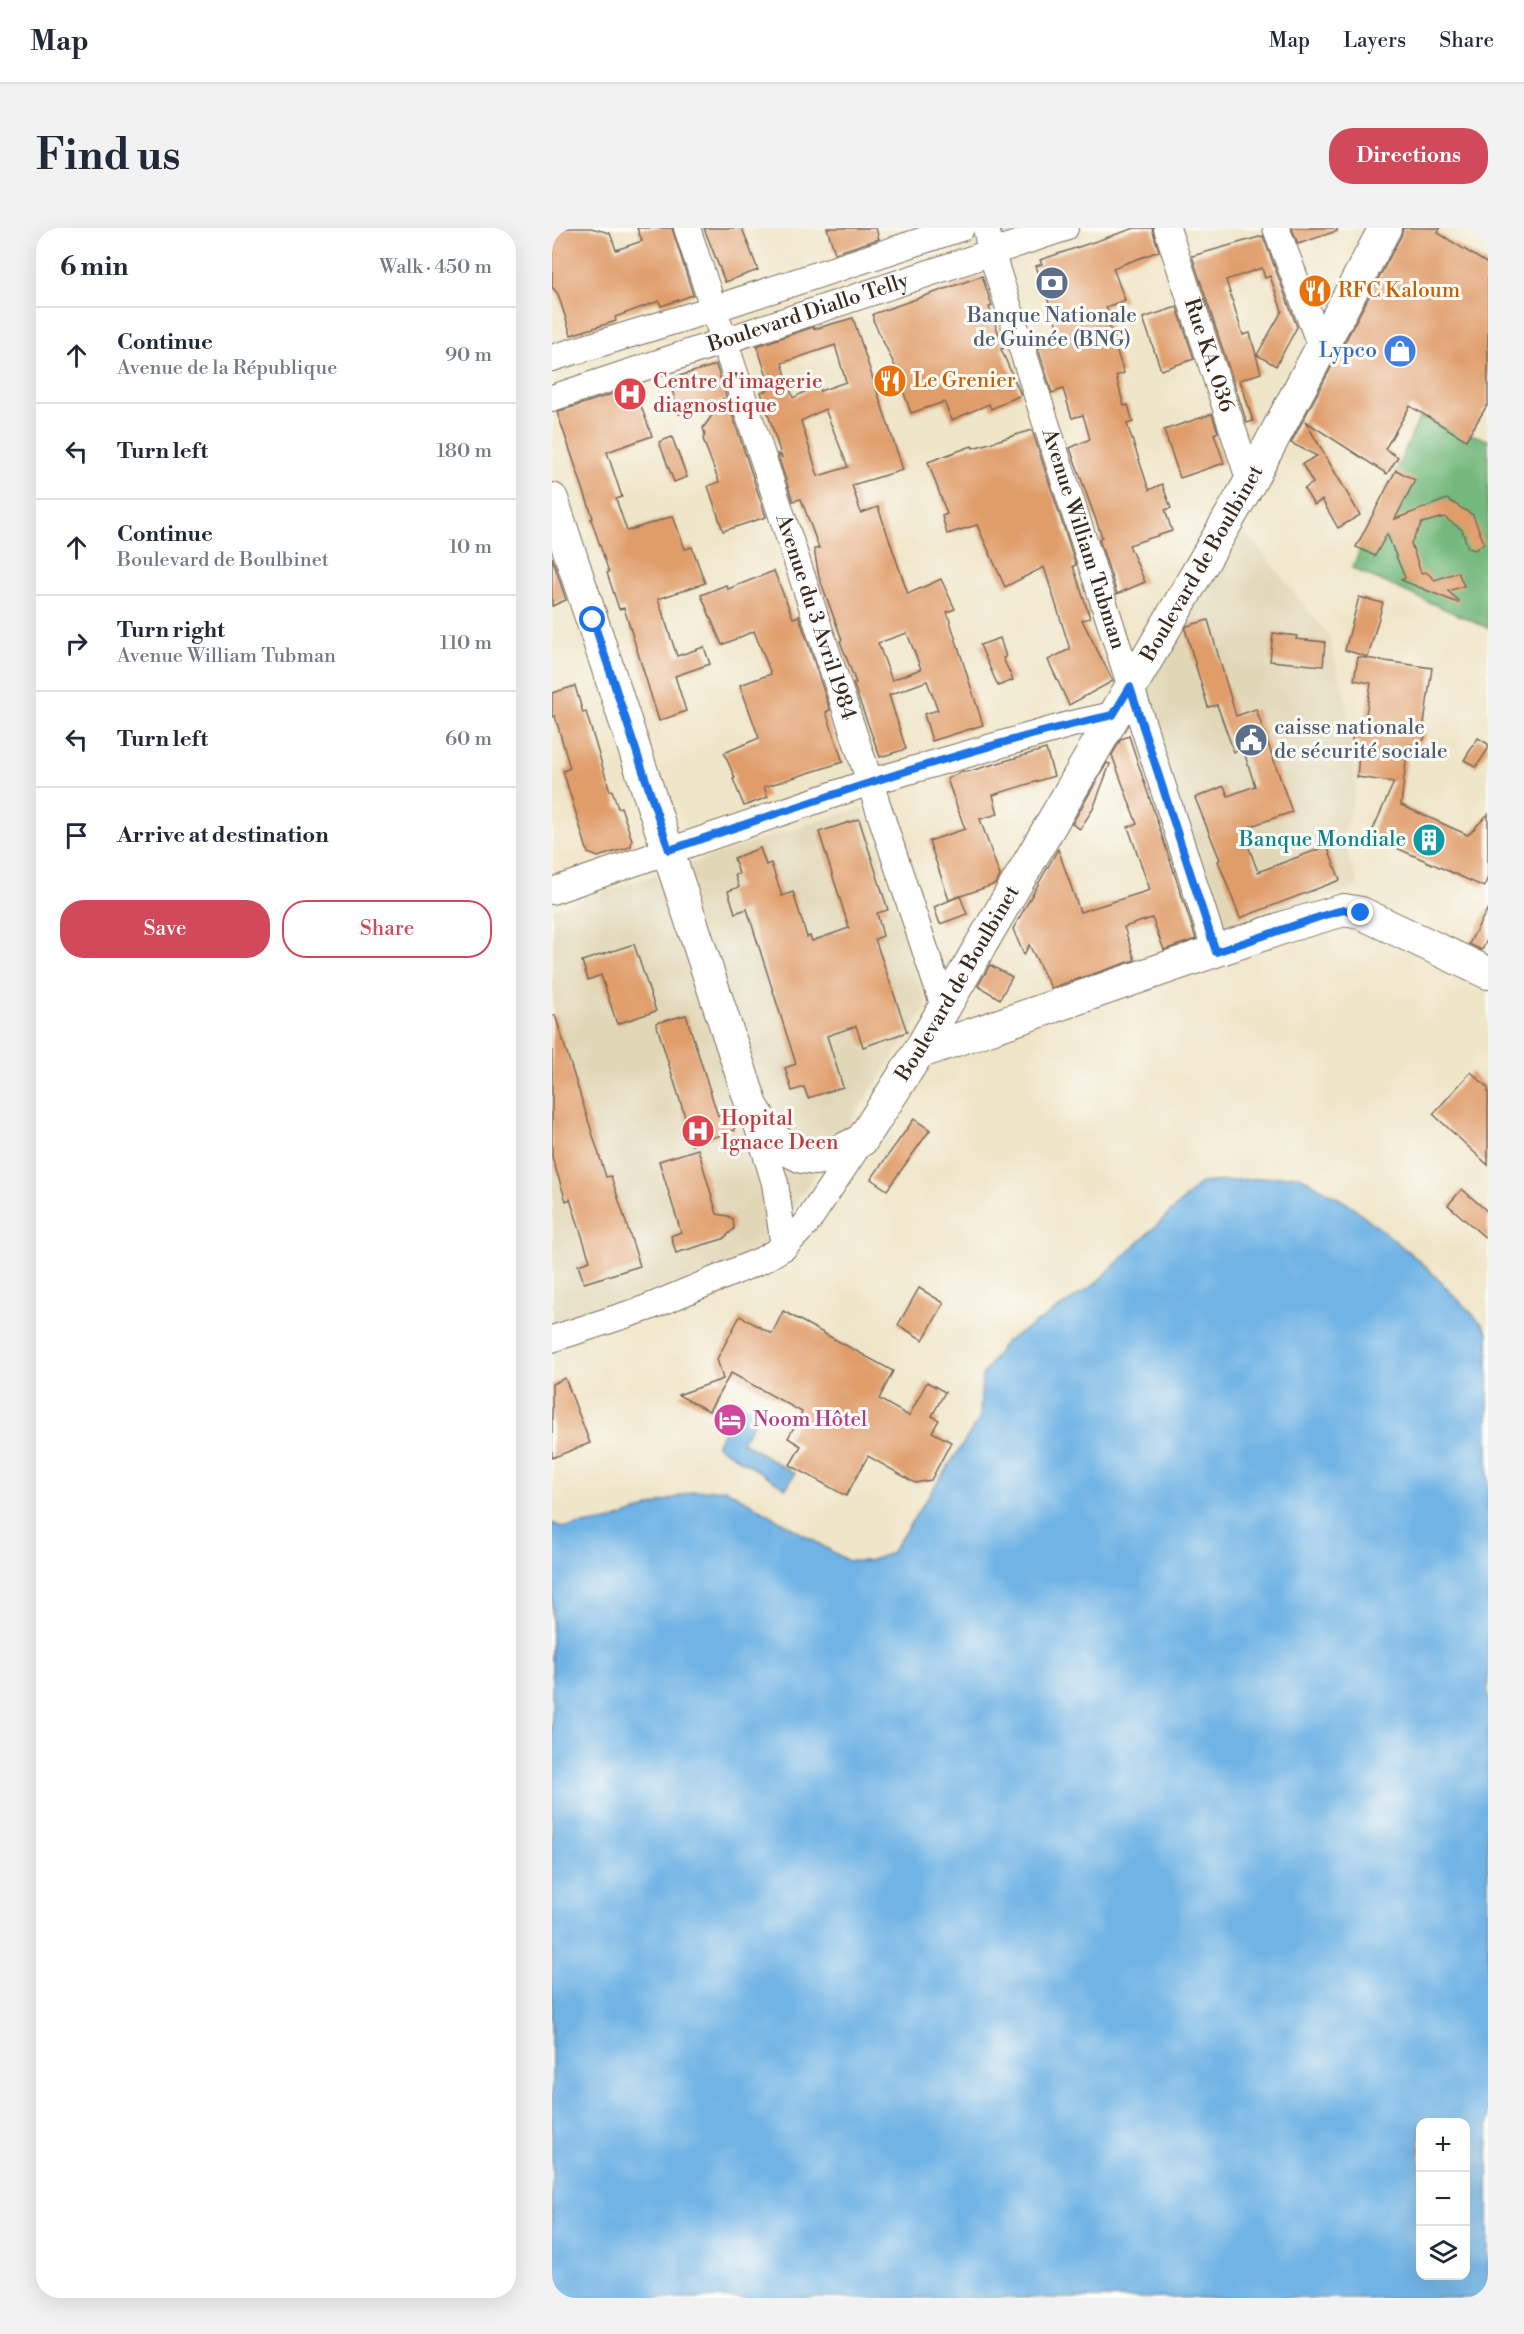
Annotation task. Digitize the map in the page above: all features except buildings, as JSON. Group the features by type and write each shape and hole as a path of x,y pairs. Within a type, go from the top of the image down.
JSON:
{"main road":[{"name":"Boulevard de Boulbinet","path":"862,1140 918,1053 1250,482 1385,228"},
{"path":"552,499 752,1106 770,1135 790,1151 802,1157 815,1159 830,1155 862,1140"},
{"path":"918,1053 1288,926 1344,910 1361,913 1488,974"}],"street":[{"name":"Avenue du 3 Avril 1984","path":"687,228 944,1007"},
{"name":"Boulevard Diallo Telly","path":"552,358 714,309 962,228"},
{"name":"Boulevard Diallo Telly","path":"552,398 723,340 988,240 1065,228"},
{"name":"Rue KA. 036","path":"1167,228 1250,482"},
{"path":"1276,228 1321,347"},
{"name":"Avenue William Tubman","path":"988,240 1216,952"},
{"path":"552,891 870,782 1072,724 1113,715"},
{"path":"752,1106 775,1183 784,1247"},
{"path":"552,1339 647,1308 762,1260 784,1247 806,1224 862,1140"}],"shaded area":[{"name":"caisse nationale de sécurité sociale","path":"1233,516 1328,635 1345,695 1357,786 1343,837 1358,886 1233,935 1217,928 1136,694"},
{"name":"Hopital Ignace Deen","path":"863,807 927,1007 760,1256 552,1323 552,909"}],"green space":[{"path":"1420,417 1488,440 1488,628 1352,568"}],"water":[{"path":"1298,1175 1352,1206 1421,1262 1482,1324 1488,1333 1488,2298 552,2298 552,1523 565,1528 613,1520 694,1491 726,1489 848,1561 869,1561 891,1553 980,1418 982,1376 1005,1342 1096,1283 1201,1183"},
{"path":"741,1404 758,1415 742,1442 795,1474 786,1488 716,1445"}],"place":[{"name":"Banque Nationale de Guinée (BNG)","path":"1052,283"},
{"name":"RFC Kaloum","path":"1315,291"},
{"name":"Lypco","path":"1400,351"},
{"name":"Le Grenier","path":"890,381"},
{"name":"Centre d'imagerie diagnostique","path":"630,394"},
{"name":"caisse nationale de sécurité sociale","path":"1251,740"},
{"name":"Banque Mondiale","path":"1429,840"},
{"name":"Hopital Ignace Deen","path":"698,1131"},
{"name":"Noom Hôtel","path":"730,1420"}],"route":[{"path":"593,620 669,850 870,782 1072,724 1113,715 1130,687 1216,952 1328,914 1344,910 1361,913"}]}
